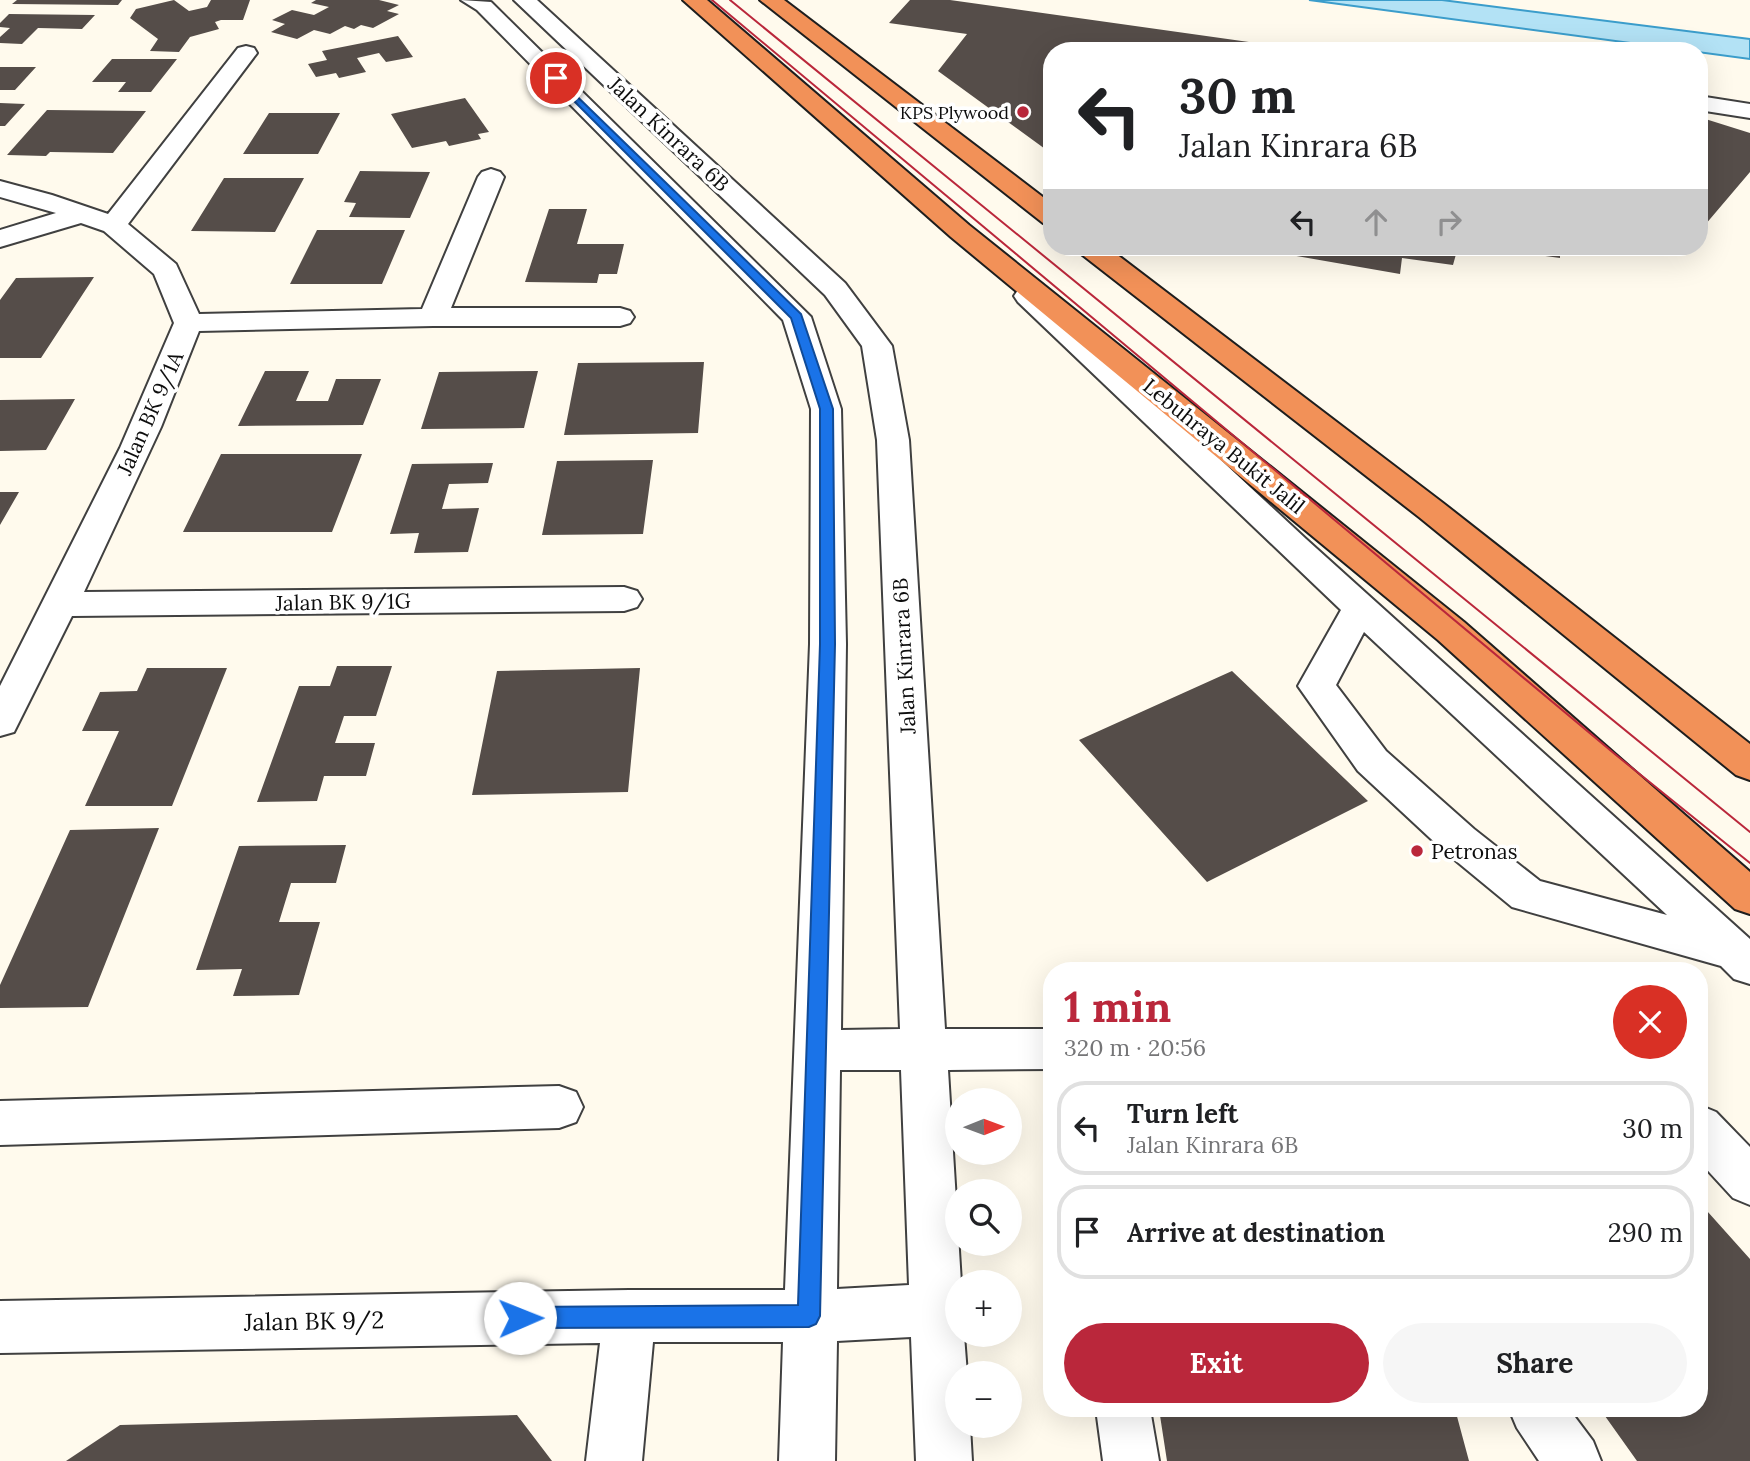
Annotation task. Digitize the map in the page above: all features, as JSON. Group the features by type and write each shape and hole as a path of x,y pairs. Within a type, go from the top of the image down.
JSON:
{"highway":[{"name":"Lebuhraya Bukit Jalil","path":"694,0 960,230 1451,631 1750,897"},
{"path":"771,0 1043,210"},
{"path":"1102,256 1431,510 1750,765"}],"street":[{"name":"Jalan Kinrara 6B","path":"472,0 484,6 797,317 826,409 828,644 807,1461"},
{"name":"Jalan Kinrara 6B","path":"525,0 835,289 877,346 893,440 944,1461"},
{"path":"113,225 246,53"},
{"path":"1708,104 1750,111"},
{"path":"433,317 491,177"},
{"name":"Jalan BK 9/1A","path":"0,189 43,200 113,225 166,270 188,323 171,372 62,604 0,723"},
{"path":"0,239 82,214"},
{"path":"960,230 1138,401 1743,960"},
{"path":"188,323 433,317 620,317"},
{"name":"Jalan BK 9/1G","path":"62,604 624,599"},
{"path":"1360,607 1317,686 1372,761 1460,840 1527,895 1743,960"},
{"path":"816,1050 1043,1049"},
{"path":"0,1123 559,1107"},
{"path":"1708,1137 1750,1182"},
{"name":"Jalan BK 9/2","path":"0,1326 629,1316 809,1316 937,1310"},
{"path":"614,1461 629,1316"},
{"path":"1125,1417 1131,1461"},
{"path":"1542,1417 1573,1461"}],"water":[{"path":"1309,0 1442,0 1750,39 1750,59 1708,53 1708,42 1623,42"}],"building":[{"path":"17,0 122,0 118,5 12,4"},
{"path":"174,0 189,11 207,7 211,0 250,0 243,20 215,22 219,29 190,37 179,52 150,51 158,39 130,18 136,9"},
{"path":"316,0 379,0 399,5 387,11 399,14 373,28 361,25 354,29 345,26 330,34 314,30 297,39 271,32 285,24 272,20 292,10 314,15 329,7 311,3"},
{"name":"KPS Plywood","path":"910,0 950,0 1249,42 1043,42 1043,147 938,71 967,34 889,23"},
{"path":"9,14 95,15 82,29 38,28 22,44 0,43 0,37 10,28 0,27 0,23"},
{"path":"398,36 413,57 386,62 379,53 357,58 366,72 339,78 336,73 316,77 308,64 327,60 322,51"},
{"path":"112,59 177,59 151,92 118,92 126,82 92,82"},
{"path":"0,67 36,67 15,90 0,90"},
{"path":"465,98 489,132 478,134 481,139 449,146 446,141 412,148 391,114"},
{"path":"0,103 25,104 5,126 0,126"},
{"path":"47,110 146,111 113,153 50,152 46,156 7,155"},
{"path":"269,113 340,113 318,154 243,154"},
{"path":"1708,120 1750,133 1750,172 1708,221"},
{"path":"360,171 430,172 410,218 349,217 356,203 344,202"},
{"path":"224,178 304,178 275,232 191,231"},
{"path":"549,209 587,209 577,244 624,244 617,274 599,274 597,283 525,282"},
{"path":"317,230 405,230 382,284 290,284"},
{"path":"1296,256 1456,256 1453,265 1402,258 1400,274"},
{"path":"94,277 41,358 0,358 0,300 16,278"},
{"path":"704,362 698,433 564,435 578,363"},
{"path":"265,371 309,371 296,401 328,401 336,379 381,379 363,425 238,426"},
{"path":"538,371 524,428 421,429 439,372"},
{"path":"75,399 46,450 0,451 0,400"},
{"path":"221,454 362,454 332,532 183,532"},
{"path":"653,460 643,534 542,535 557,461"},
{"path":"493,463 488,483 449,484 442,509 479,508 468,552 414,553 419,533 390,534 412,464"},
{"path":"0,492 19,492 0,525"},
{"path":"337,666 392,666 376,716 344,716 335,743 375,743 366,776 324,776 317,801 257,802 299,686 330,686"},
{"path":"147,668 227,668 172,806 85,806 119,731 82,731 100,692 137,691"},
{"path":"640,668 628,792 472,795 497,671"},
{"path":"1232,671 1368,801 1207,882 1079,740"},
{"path":"159,828 88,1007 0,1008 0,985 70,830"},
{"path":"346,845 336,883 291,883 279,922 320,922 299,995 233,996 242,969 196,970 239,846"},
{"path":"1708,1212 1750,1259 1750,1461 1637,1461 1606,1417 1708,1417"},
{"path":"517,1415 552,1461 66,1461 120,1425"},
{"path":"1160,1417 1457,1417 1469,1461 1167,1461"}],"tram line":[{"path":"712,0 1616,755 1750,863"},
{"path":"730,0 1043,255"},
{"path":"1044,256 1750,832"}],"place":[{"name":"KPS Plywood","path":"1023,112"},
{"name":"Petronas","path":"1417,851"}],"route":[{"path":"520,1318 809,1316 828,644 826,409 797,317 556,78"}]}
